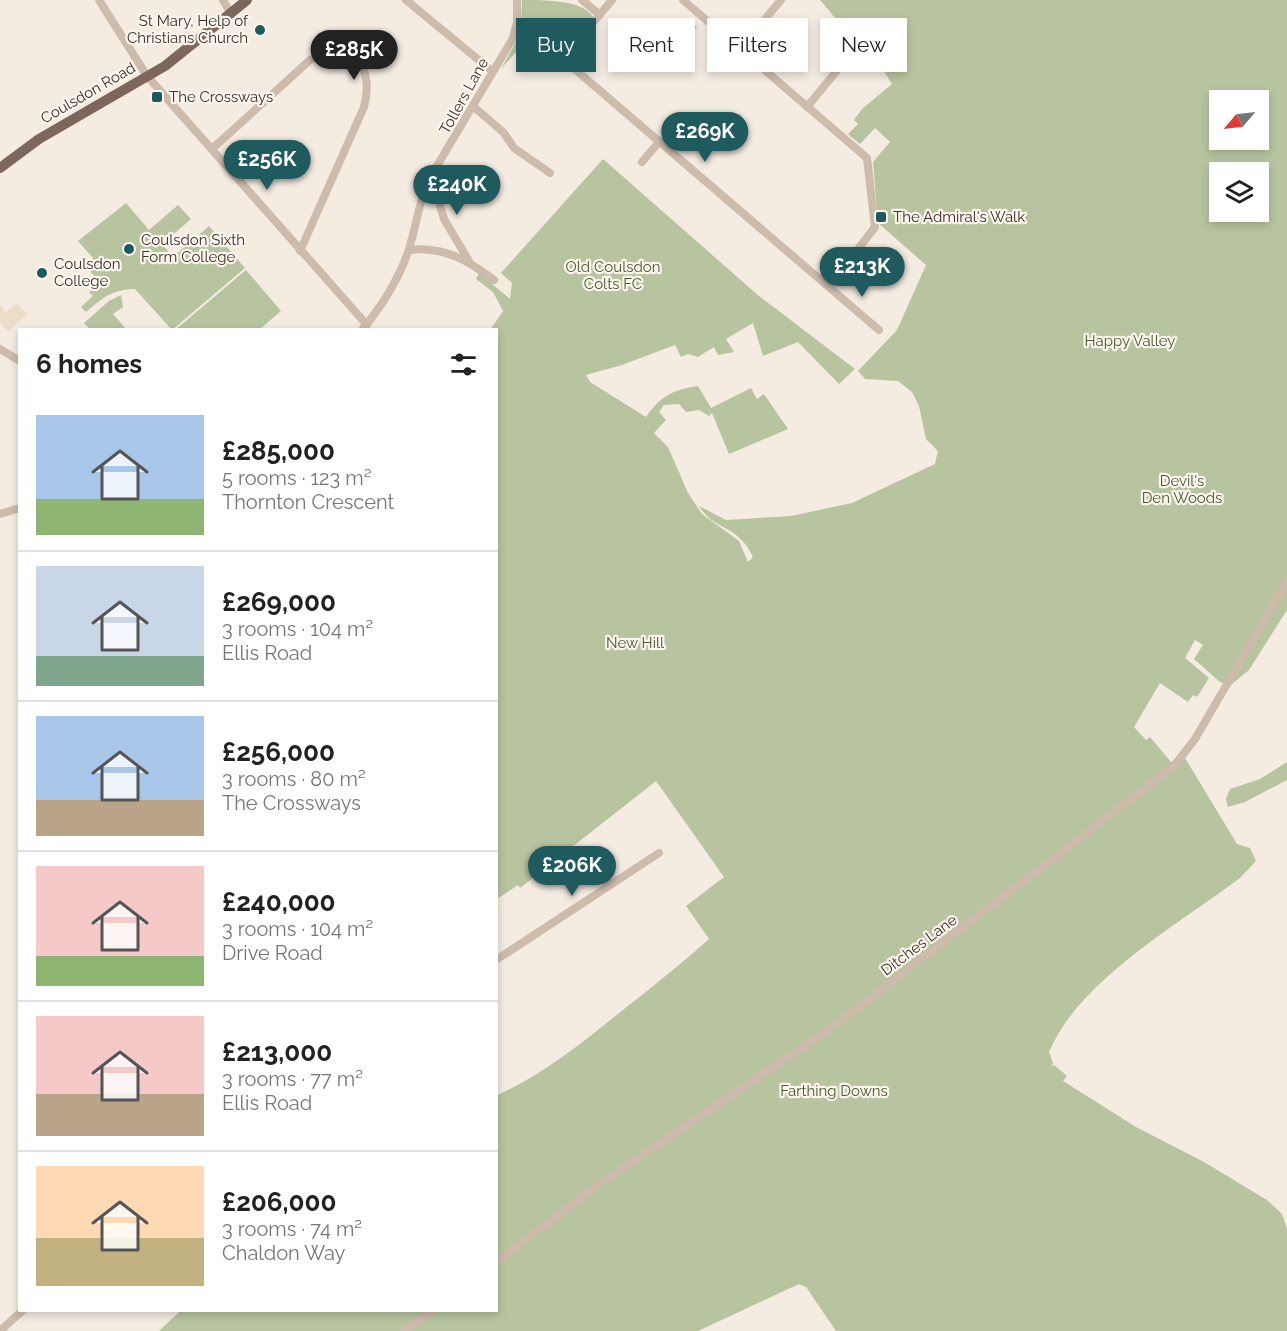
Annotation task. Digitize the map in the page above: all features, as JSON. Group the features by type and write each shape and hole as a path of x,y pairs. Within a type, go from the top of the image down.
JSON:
{"main road":[{"name":"Coulsdon Road","path":"0,168 39,139 165,66 247,0"}],"street":[{"path":"99,0 147,76 212,148 364,327"},
{"path":"224,0 230,12"},
{"path":"406,0 492,71"},
{"name":"Tollers Lane","path":"364,327 401,270 418,204 431,176 513,38 517,23 517,0"},
{"path":"582,0 600,15"},
{"path":"612,0 562,60 660,141 879,330"},
{"path":"683,0 707,21"},
{"path":"766,18 781,0"},
{"path":"212,148 310,60 322,54 341,52 355,58 365,71 369,89 364,107 300,250"},
{"path":"767,72 867,158 870,166 874,227 829,287"},
{"path":"807,107 836,72"},
{"path":"474,107 504,133 514,148 550,173"},
{"path":"642,162 660,141"},
{"path":"431,176 444,219 469,261"},
{"path":"408,250 437,250 469,261 494,280"},
{"path":"0,349 18,361"},
{"path":"0,514 18,509"},
{"name":"Ditches Lane","path":"498,1260 605,1180 834,1026 1176,764 1201,729 1287,581"},
{"path":"498,959 659,853"},
{"path":"0,1331 21,1312"},
{"path":"404,1331 430,1312"}],"green space":[{"path":"522,0 572,4 588,11 593,17 592,18 521,18"},
{"path":"820,0 1287,0 1287,610 1249,670 1231,685 1220,682 1194,659 1203,645 1195,640 1185,658 1209,678 1197,697 1193,695 1188,702 1160,683 1134,727 1146,740 1150,737 1171,762 1184,756 1237,844 1250,848 1256,861 1240,878 1161,934 1107,977 1083,1001 1063,1026 1049,1052 1053,1063 1051,1067 1054,1065 1067,1076 1063,1081 1136,1127 1204,1162 1267,1200 1282,1214 1287,1229 1287,1331 836,1331 806,1287 799,1284 698,1331 159,1331 179,1312 498,1312 498,1095 531,1078 578,1045 709,939 686,906 724,877 656,781 520,888 518,885 498,898 498,328 491,328 503,311 493,292 476,279 479,273 510,299 512,283 501,273 603,159 759,296 855,369 839,384 798,342 763,356 753,323 726,339 734,352 718,355 714,347 698,357 688,354 681,357 675,345 622,365 586,375 590,382 646,417 668,395 698,386 711,408 751,388 757,399 764,394 788,429 729,454 712,413 709,416 699,410 686,412 679,404 664,405 659,412 666,420 654,433 668,447 688,493 702,514 739,541 748,562 753,557 747,546 733,533 712,520 699,506 726,520 791,516 852,503 935,464 938,451 926,439 919,406 912,392 898,381 865,379 858,371 897,330 926,265 878,223 873,162 890,142 875,128 860,144 848,134 858,124 854,120 862,109 892,84 884,72 907,72 907,18 835,18"},
{"path":"516,42 516,52 501,69"},
{"path":"126,203 149,230 178,205 191,219 162,244 173,257 209,226 245,268 174,328 170,328 135,289 108,295 86,312 81,307 93,296 89,292 100,282 85,266 93,258 78,241"},
{"path":"246,270 281,311 261,328 177,328"},
{"path":"121,295 123,307 113,314 125,328 89,328 84,323 109,301"},
{"path":"1287,762 1287,780 1245,802 1228,807 1226,799 1230,789 1260,779"}],"shaded area":[{"path":"17,303 27,314 8,332 0,322 0,305 6,312"}],"place":[{"name":"St Mary, Help of Christians Church","path":"260,30"},
{"name":"The Crossways","path":"157,97"},
{"name":"The Admiral's Walk","path":"881,217"},
{"name":"Coulsdon Sixth Form College","path":"129,249"},
{"name":"Coulsdon College","path":"42,273"}],"park label":[{"name":"Old Coulsdon Colts FC","path":"613,276"},
{"name":"Happy Valley","path":"1130,341"},
{"name":"Devil's Den Woods","path":"1182,490"},
{"name":"New Hill","path":"635,643"},
{"name":"Farthing Downs","path":"834,1091"}]}
